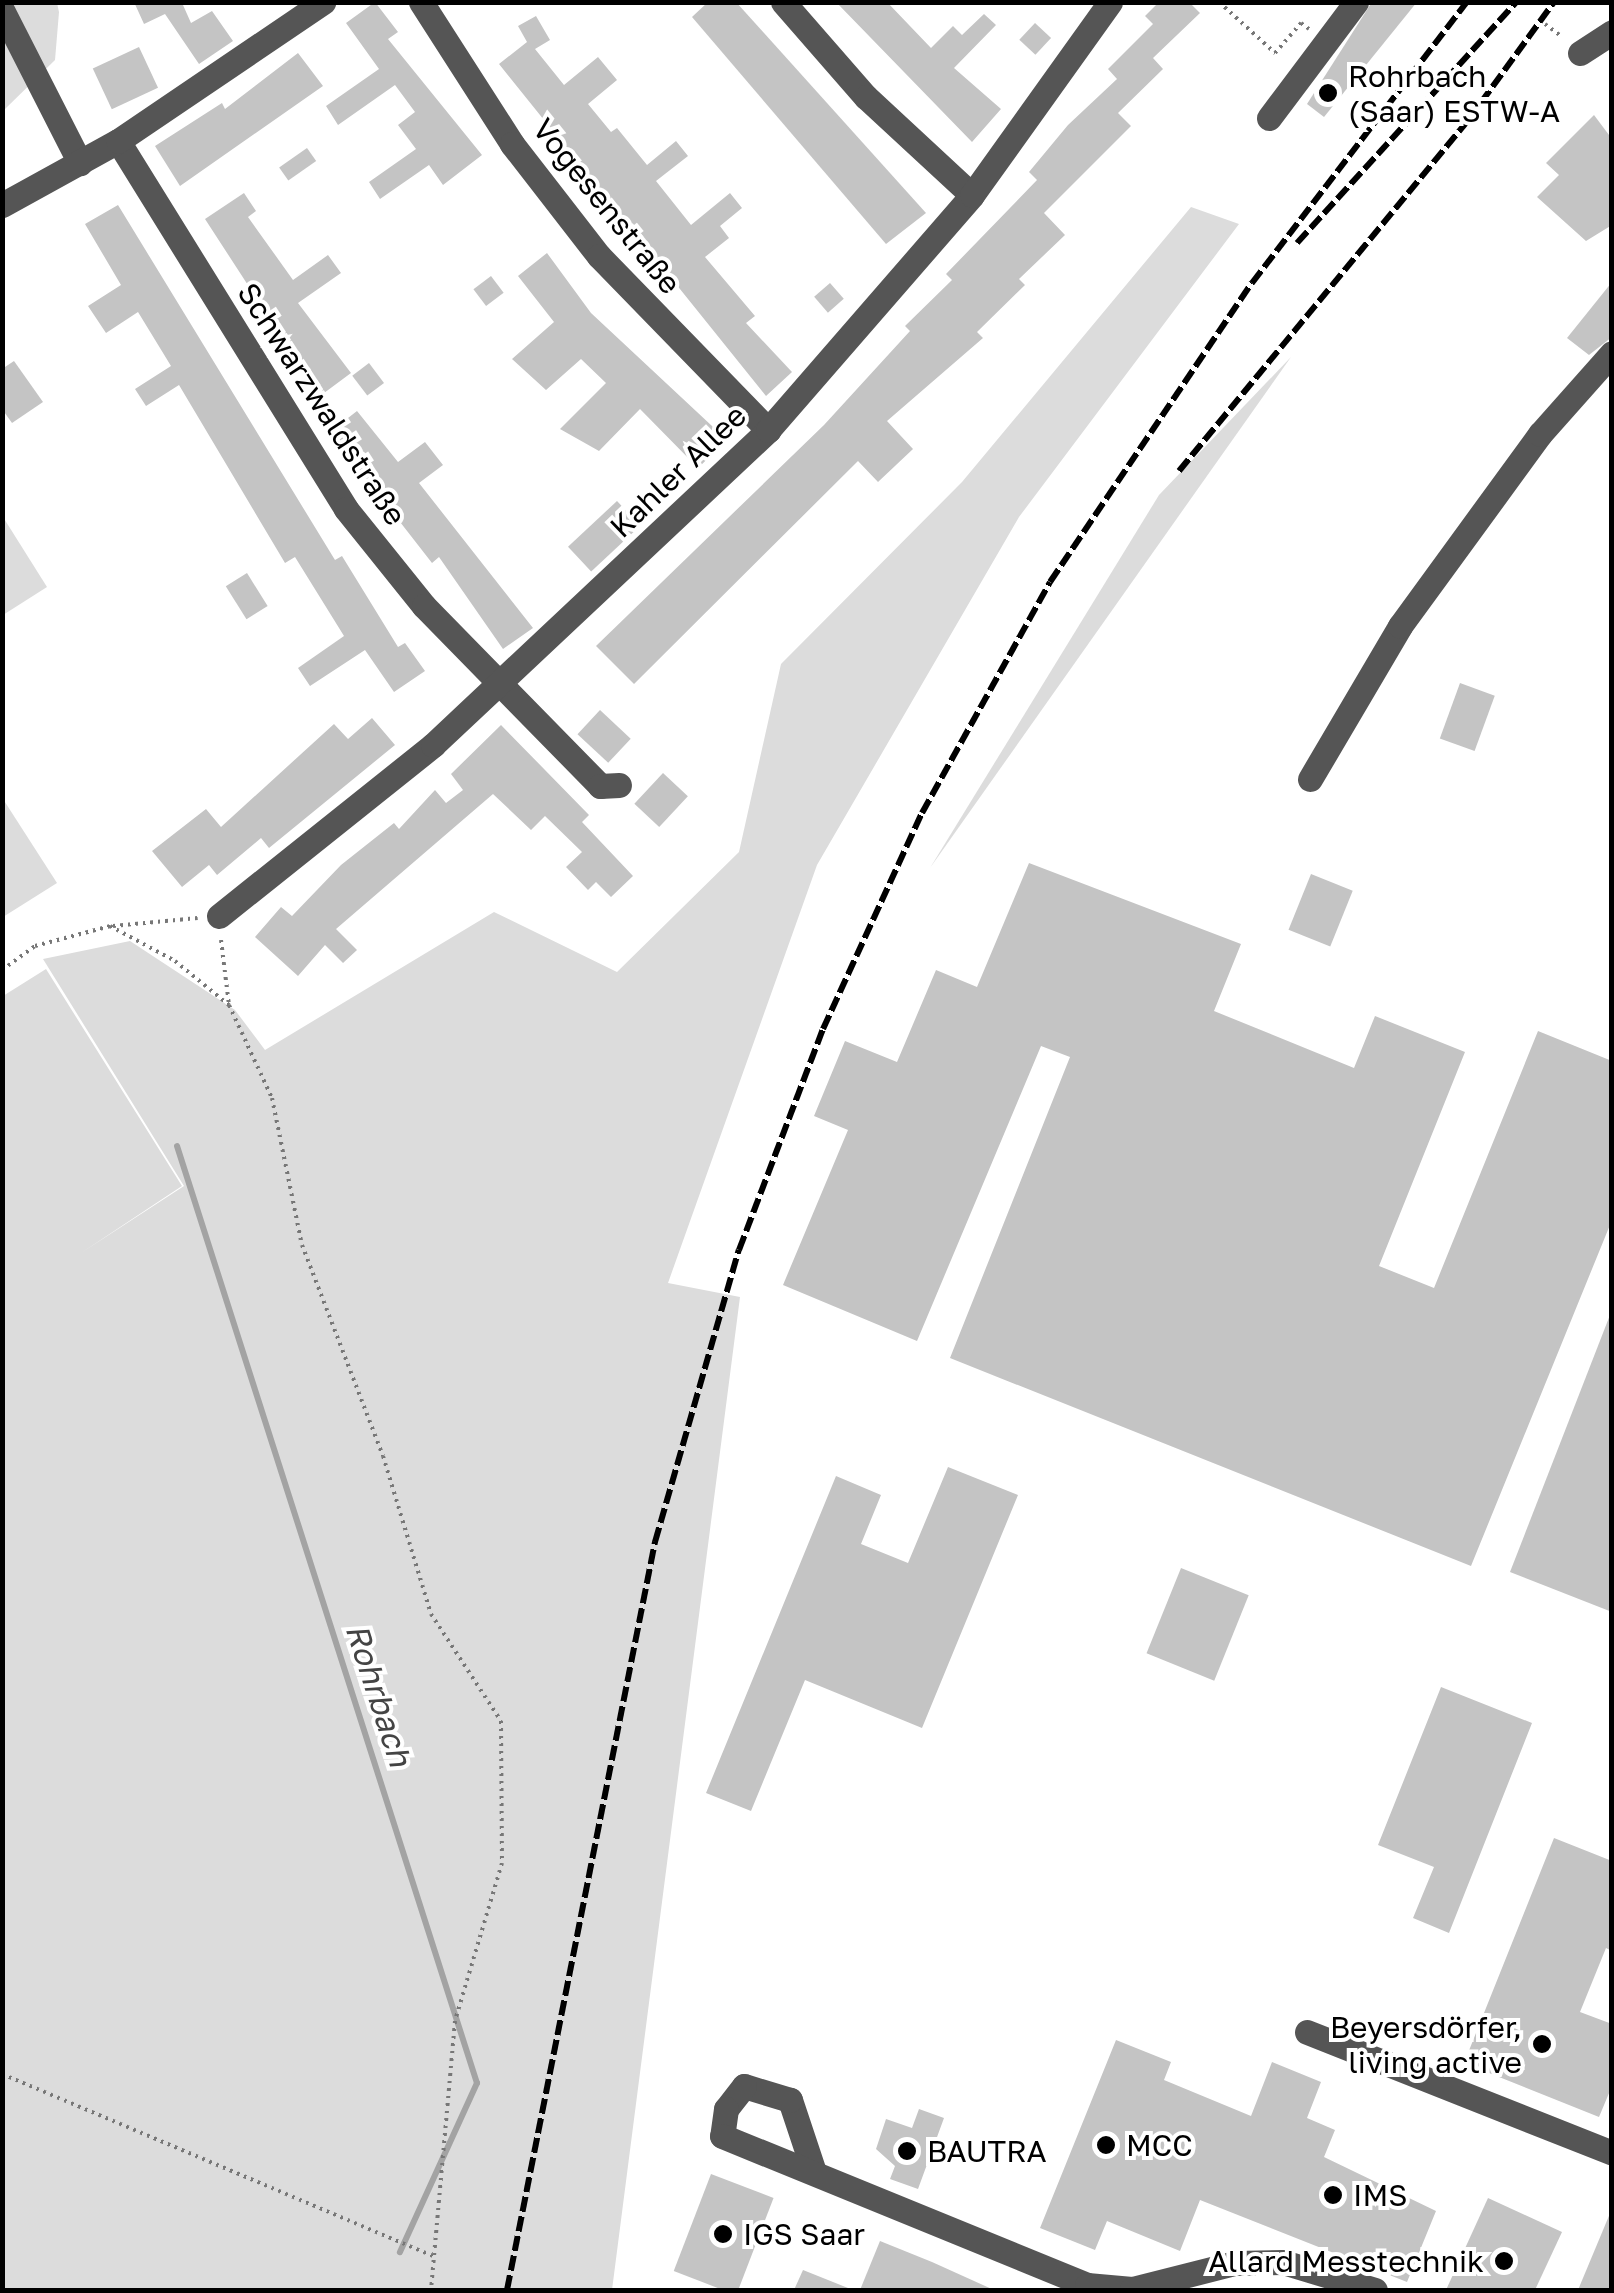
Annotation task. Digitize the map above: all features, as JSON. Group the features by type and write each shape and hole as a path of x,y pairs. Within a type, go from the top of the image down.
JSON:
{"street":[{"path":"2,204 118,142 323,2"},
{"name":"Vogesenstraße","path":"421,2 512,144 599,256 768,430"},
{"path":"783,2 866,97 972,195"},
{"name":"Kahler Allee","path":"218,916 366,804 768,430 972,195 1110,2"},
{"path":"1269,118 1356,2"},
{"path":"2,10 80,163"},
{"path":"1572,45 1612,32"},
{"name":"Schwarzwaldstraße","path":"118,142 346,509 499,683 600,786 619,786"},
{"path":"1310,779 1400,626 1540,434 1612,353"},
{"path":"1306,2032 1612,2154"},
{"path":"812,2169 1087,2285 1132,2290 1235,2264 1283,2262 1375,2290"}],"path":[{"path":"1219,2 1275,53 1301,23 1325,41"},
{"path":"1545,24 1572,45"},
{"path":"2,970 35,946 110,926 218,916 229,1005 272,1098 302,1245 382,1456 431,1614 501,1721 502,1863 455,2022 432,2290"},
{"path":"110,926 175,960 229,1005"},
{"path":"2,2074 436,2257"}],"shaded area":[{"path":"3,3 57,3 59,12 55,60 3,111"},
{"path":"1191,207 1239,224 1019,517 817,865 668,1283 740,1297 612,2290 3,2290 3,996 46,969 182,1186 81,1253 184,1186 43,959 130,941 235,1010 265,1050 494,912 617,972 739,852 781,664 962,482"},
{"path":"1291,357 930,868 1159,495"},
{"path":"3,517 47,587 2,615"},
{"path":"3,799 57,883 2,917"}],"building":[{"path":"134,2 189,2 183,5 191,23 212,11 233,41 199,64 165,14 144,24"},
{"path":"375,2 398,32 388,39 482,155 443,185 429,165 380,199 369,182 416,149 398,125 415,112 395,85 338,125 326,106 379,69 346,23"},
{"path":"708,2 736,2 926,213 886,244 692,17"},
{"path":"836,2 887,2 931,48 953,26 962,35 984,14 996,25 954,68 1001,109 972,142"},
{"path":"1159,2 1189,2 1200,13 1153,58 1163,69 1118,113 1131,126 1044,213 1065,235 1019,279 1025,285 977,332 983,338 887,421 913,449 878,482 858,461 634,684 596,646 824,425 910,331 905,326 952,280 946,274 1037,180 1029,172 1068,125 1117,79 1108,69 1153,24 1145,16"},
{"path":"1372,2 1417,2 1324,117 1307,104"},
{"path":"536,16 550,40 535,49 564,85 598,57 617,80 588,104 611,132 617,128 647,165 676,141 688,156 656,181 691,225 730,193 742,208 720,226 729,238 705,257 755,316 746,323 792,372 766,396 499,64 527,42 518,26"},
{"path":"1035,23 1051,38 1035,55 1019,40"},
{"path":"139,47 158,88 112,109 93,69"},
{"path":"298,53 323,86 180,186 155,146 222,103 225,109"},
{"path":"1594,115 1612,139 1612,225 1586,241 1537,197 1559,175 1546,163"},
{"path":"307,148 316,161 288,181 279,168"},
{"path":"244,193 256,211 248,217 293,280 328,255 341,273 298,303 351,373 320,396 205,219"},
{"path":"118,205 335,560 342,556 398,647 405,643 425,671 394,692 365,650 310,686 298,668 344,636 295,557 285,563 179,385 146,406 135,389 171,366 138,312 106,333 88,306 121,285 85,224"},
{"path":"547,253 591,313 727,440 698,468 640,409 599,451 560,429 606,383 581,359 546,390 512,359 554,322 518,276"},
{"path":"491,276 504,293 486,306 473,289"},
{"path":"1612,282 1612,337 1589,355 1567,338"},
{"path":"830,283 844,299 828,313 814,297"},
{"path":"14,361 43,402 12,423 2,409 2,369"},
{"path":"369,363 384,383 367,396 352,376"},
{"path":"357,411 398,462 425,442 443,465 419,483 533,628 503,649 439,557 432,563 330,432"},
{"path":"617,501 640,526 591,572 568,547"},
{"path":"247,573 268,606 246,619 226,586"},
{"path":"1460,683 1495,696 1475,751 1440,738"},
{"path":"600,710 631,739 608,763 577,734"},
{"path":"372,718 395,745 269,848 261,838 217,875 209,865 182,887 152,851 206,809 221,827 334,724 348,739"},
{"path":"501,725 589,815 582,822 633,876 611,897 596,882 588,890 566,867 582,852 545,816 531,830 493,794 336,929 357,950 343,963 325,945 298,976 255,937 281,907 292,916 341,865 394,823 399,829 435,790 446,803 463,790 451,774"},
{"path":"663,773 688,796 659,827 634,804"},
{"path":"1029,863 1241,944 1214,1011 1354,1068 1375,1016 1465,1052 1379,1266 1434,1288 1538,1031 1612,1061 1612,1220 1471,1566 950,1358 1070,1057 1041,1046 917,1341 783,1285 848,1130 814,1116 845,1041 897,1062 936,970 977,987"},
{"path":"1311,874 1353,891 1330,946 1289,930"},
{"path":"1612,1315 1612,1612 1510,1572"},
{"path":"948,1467 1018,1495 922,1728 805,1680 751,1811 706,1793 836,1476 881,1495 861,1544 908,1563"},
{"path":"1181,1568 1249,1595 1214,1681 1147,1653"},
{"path":"1441,1687 1532,1723 1449,1933 1413,1918 1434,1867 1378,1845"},
{"path":"1554,1838 1612,1861 1612,1951 1606,1948 1580,2012 1612,2024 1612,2086 1599,2117 1464,2063"},
{"path":"1116,2040 1171,2062 1164,2080 1251,2116 1272,2062 1321,2082 1307,2118 1335,2130 1324,2157 1436,2211 1407,2282 1200,2200 1180,2251 1107,2221 1095,2250 1040,2228"},
{"name":"BAUTRA","path":"919,2109 944,2118 918,2189 890,2179 895,2166 876,2149 886,2119 912,2128"},
{"name":"IGS Saar","path":"711,2174 774,2198 738,2290 723,2290 674,2271"},
{"name":"Allard Messtechnik","path":"1488,2198 1562,2232 1535,2290 1446,2290"},
{"path":"1611,2211 1612,2290 1578,2290"},
{"path":"880,2241 932,2262 994,2290 860,2290"},
{"path":"803,2270 853,2290 794,2290"}],"waterway":[{"name":"Rohrbach","path":"177,1146 477,2083 400,2252"}],"railway":[{"path":"507,2290 655,1542 739,1250 823,1029 922,813 1050,582 1252,283 1467,2"},
{"path":"1297,243 1516,2"},
{"path":"1179,471 1469,119 1554,2"}],"place":[{"name":"Rohrbach (Saar) ESTW-A","path":"1328,93"},
{"name":"Beyersdörfer, living active","path":"1542,2044"},
{"name":"MCC","path":"1106,2145"},
{"name":"BAUTRA","path":"907,2151"},
{"name":"IMS","path":"1333,2195"},
{"name":"IGS Saar","path":"723,2234"},
{"name":"Allard Messtechnik","path":"1504,2261"}]}
